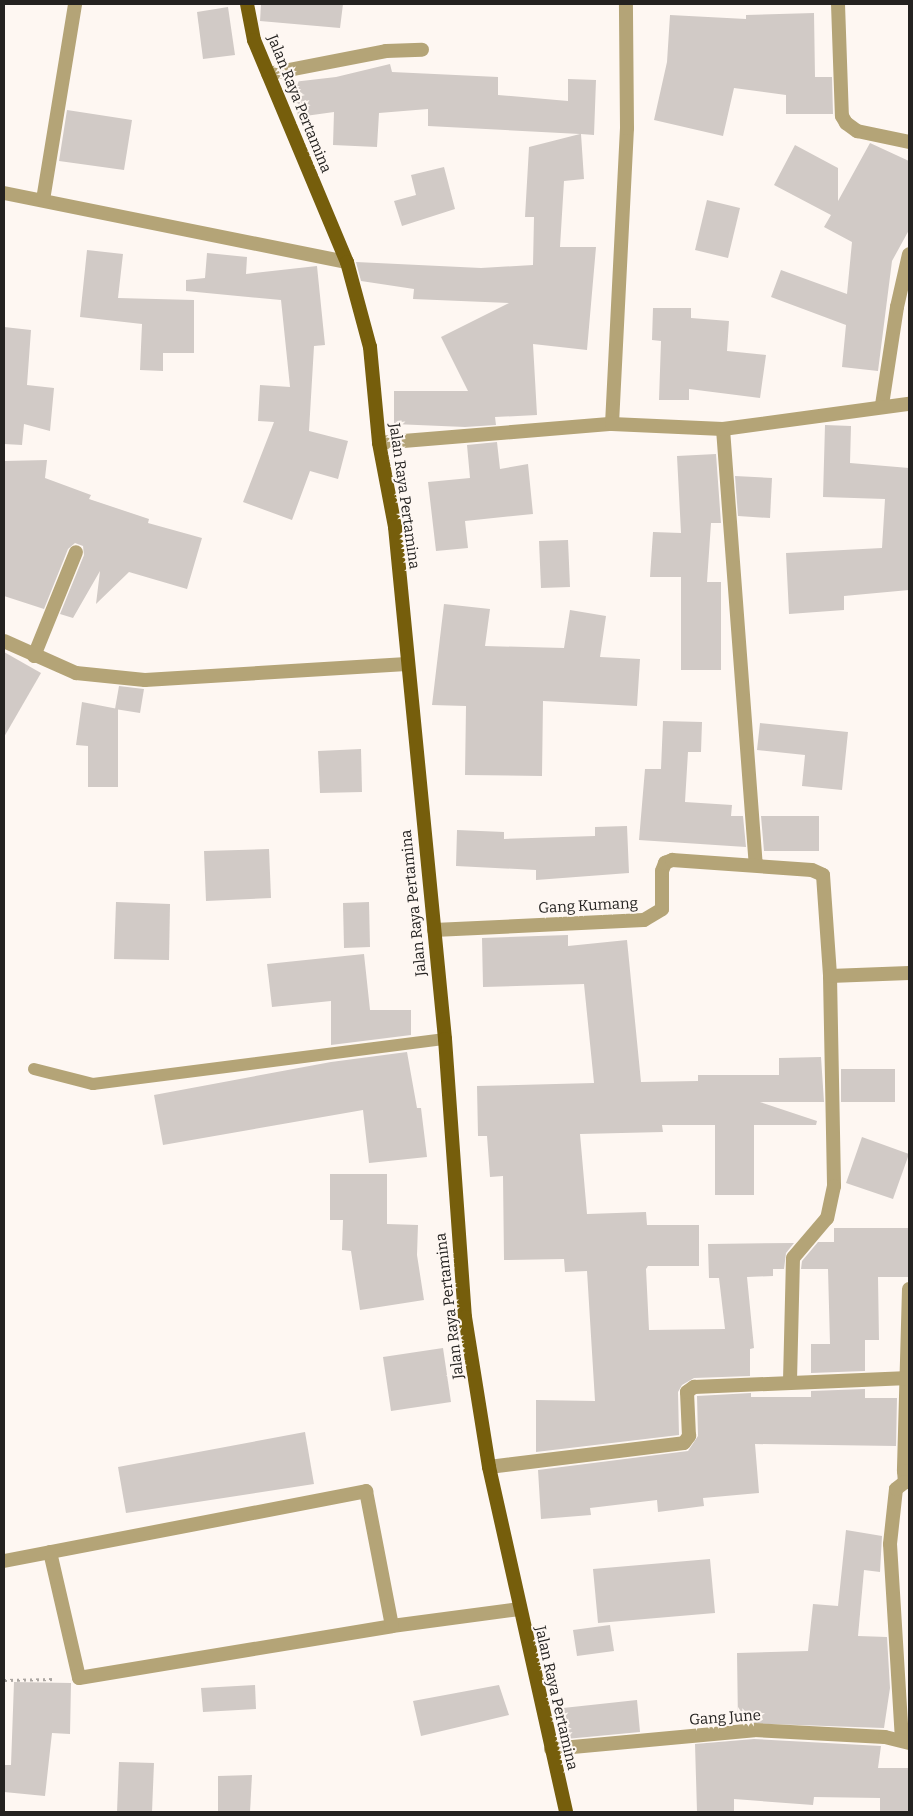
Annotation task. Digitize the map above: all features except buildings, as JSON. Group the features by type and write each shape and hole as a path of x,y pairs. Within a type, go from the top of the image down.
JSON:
{"main road":[{"name":"Jalan Raya Pertamina","path":"247,4 254,40 348,262 370,347 379,443 395,528 444,1040 465,1317 489,1467 566,1812"}],"street":[{"path":"43,200 75,4"},
{"path":"612,424 627,128 626,4"},
{"path":"838,4 846,123 857,131 909,142"},
{"path":"268,74 386,51 422,50"},
{"path":"4,193 348,262"},
{"path":"882,405 897,307 909,254"},
{"path":"379,443 612,424 723,429 882,405 909,404"},
{"path":"723,429 756,865 812,870 822,875 830,976 834,1186 827,1218 793,1258 790,1382"},
{"path":"34,656 76,552"},
{"path":"4,641 34,656 76,673 145,680 407,664"},
{"name":"Gang Kumang","path":"434,930 644,920 662,909 665,863 672,860 756,865"},
{"path":"830,976 909,973"},
{"path":"906,1742 890,1544 896,1489 907,1482 909,1289"},
{"path":"489,1467 684,1443 689,1436 689,1389 790,1382 909,1378"},
{"path":"4,1561 366,1491 392,1626"},
{"path":"50,1552 79,1678 392,1626 520,1609"},
{"name":"Gang June","path":"551,1749 754,1730 906,1742"}],"lane":[{"path":"34,1069 94,1084 444,1040"}],"path":[{"path":"4,1680 79,1678"}]}
